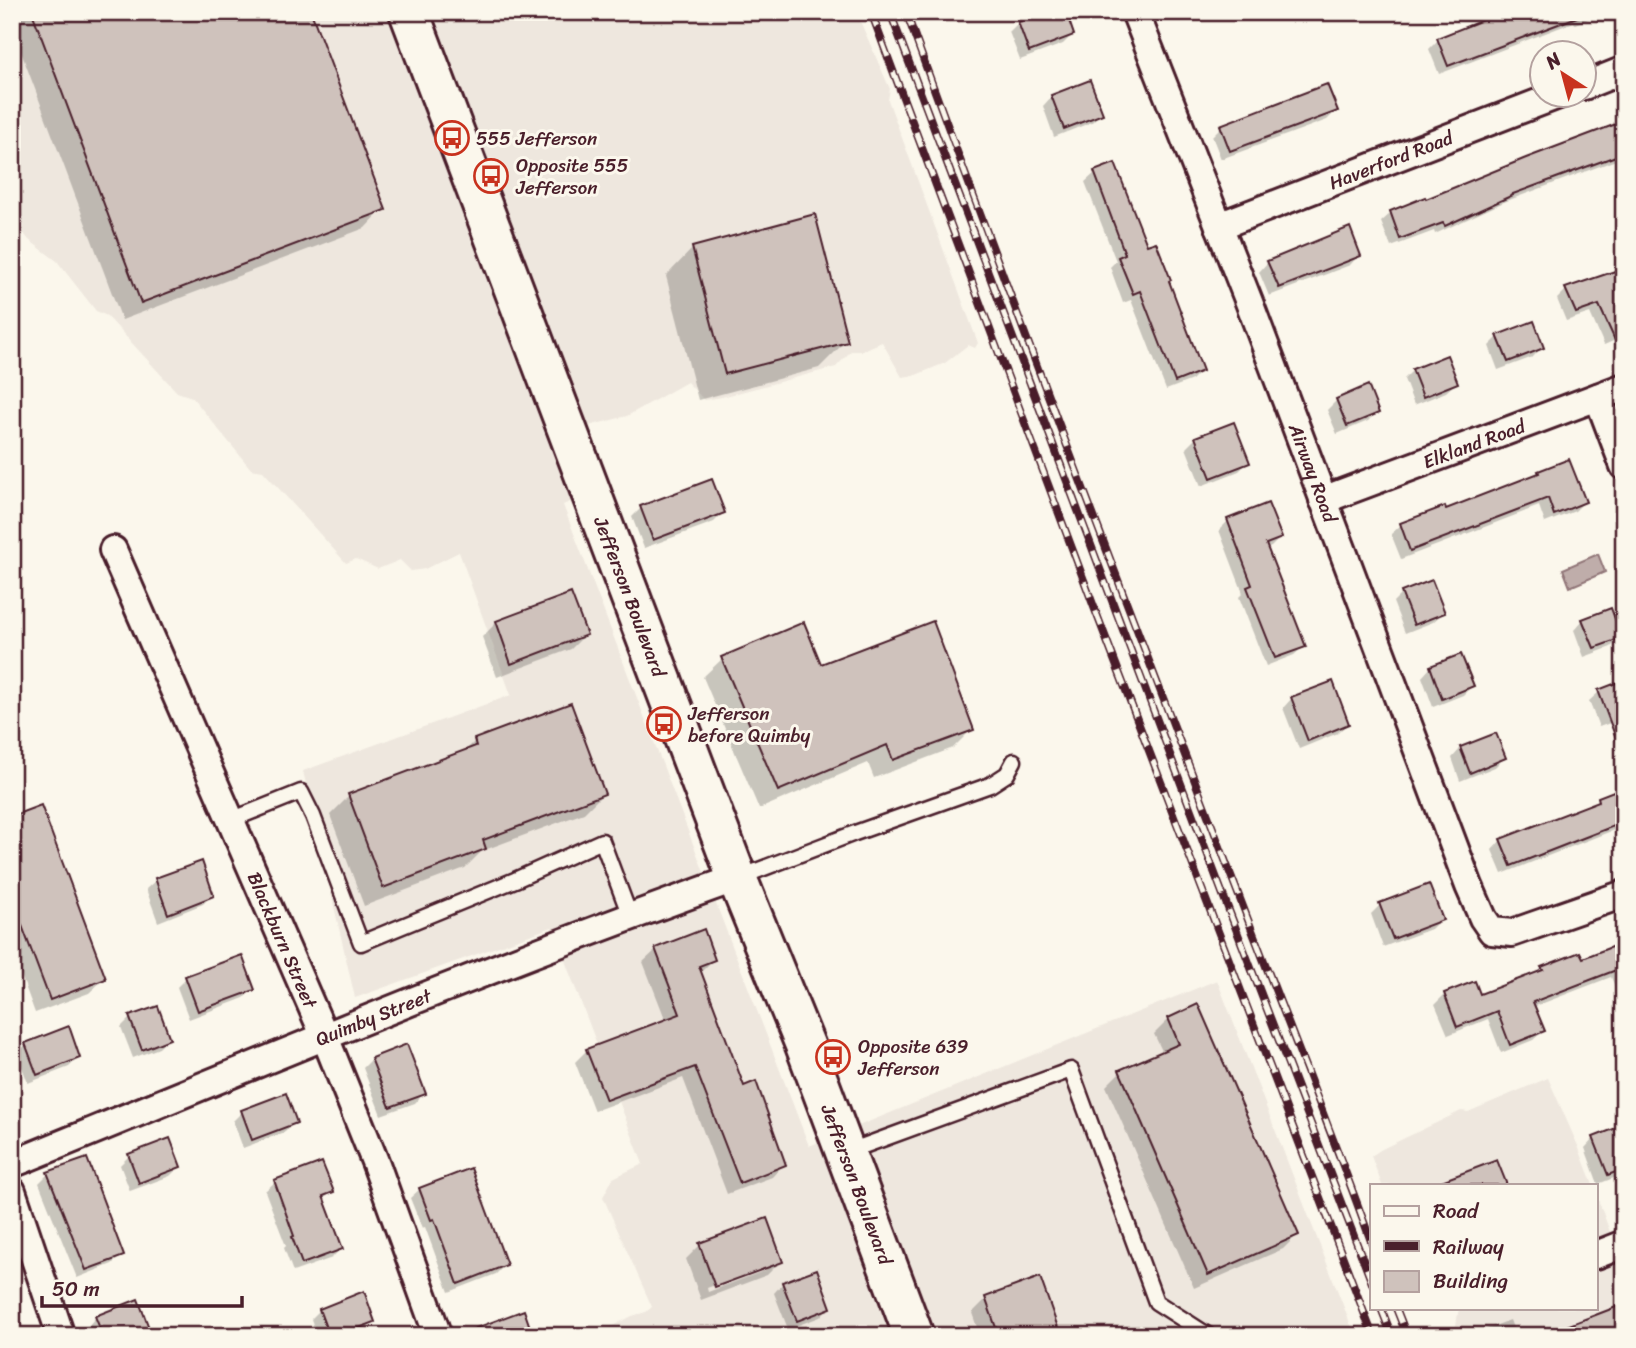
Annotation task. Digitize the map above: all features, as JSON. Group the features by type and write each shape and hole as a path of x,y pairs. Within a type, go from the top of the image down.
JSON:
{"main road":[{"name":"Jefferson Boulevard","path":"409,12 737,878 805,1045 914,1336"}],"street":[{"name":"Airway Road","path":"1135,12 1483,918 1492,931 1512,933 1624,894"},
{"path":"1598,80 1624,70"},
{"name":"Haverford Road","path":"1219,226 1528,107"},
{"name":"Elkland Road","path":"1323,500 1624,387"},
{"path":"1598,397 1624,466"},
{"name":"Blackburn Street","path":"113,550 325,1037 376,1164 438,1336"},
{"name":"Quimby Street","path":"12,1164 630,916 737,878"},
{"path":"12,1191 61,1336"},
{"path":"1598,1254 1624,1244"}],"lane":[{"path":"737,878 990,785 1007,774 1014,761"},
{"path":"231,820 301,792 313,816 361,943 602,841 630,916"},
{"path":"845,1153 1071,1070 1156,1302 1209,1336"}],"shaded area":[{"path":"12,12 856,12 890,89 888,100 978,343 975,348 968,345 945,363 916,375 902,377 882,342 861,351 851,351 836,367 722,397 704,400 687,382 627,416 577,429 593,492 563,505 809,1146 1217,980 1355,1336 593,1336 652,1307 603,1197 613,1178 643,1164 552,927 355,998 303,771 511,695 459,552 425,569 411,571 400,560 378,569 356,559 346,563 263,471 251,469 192,397 177,392 107,316 96,311 57,261 29,240 12,219"},
{"path":"1598,554 1605,572 1570,587 1563,569"},
{"path":"1548,1078 1593,1184 1382,1184 1371,1156 1461,1111 1468,1112"},
{"path":"1598,1199 1613,1240 1624,1241 1624,1336 1454,1336 1459,1310 1598,1310"}],"building":[{"path":"32,12 311,12 386,210 141,303"},
{"path":"1042,12 1066,12 1074,35 1029,52 1018,22"},
{"path":"1480,12 1585,14 1448,66 1437,38 1483,20"},
{"path":"1090,80 1103,114 1064,129 1051,95"},
{"path":"1327,84 1338,111 1230,151 1220,125"},
{"path":"1624,121 1624,153 1513,194 1445,226 1443,223 1400,239 1390,211"},
{"path":"1115,163 1147,245 1156,242 1203,371 1175,382 1140,291 1133,294 1118,257 1125,254 1094,171"},
{"path":"815,214 848,342 725,374 692,247"},
{"path":"1350,227 1361,256 1279,288 1267,261"},
{"path":"1624,268 1624,360 1599,305 1576,313 1565,288"},
{"path":"1534,321 1544,348 1508,362 1497,335"},
{"path":"1447,355 1458,383 1423,397 1412,369"},
{"path":"1368,385 1379,413 1347,426 1336,399"},
{"path":"1234,422 1250,463 1211,478 1195,437"},
{"path":"1569,459 1586,502 1554,515 1548,498 1410,551 1400,523 1445,506 1446,509"},
{"path":"712,479 725,513 653,540 640,506"},
{"path":"1268,503 1282,538 1266,544 1306,647 1275,658 1247,587 1252,585 1227,519"},
{"path":"1432,580 1445,613 1414,625 1401,592"},
{"path":"571,593 587,635 511,664 496,621"},
{"path":"1611,608 1622,638 1594,648 1582,619"},
{"path":"933,621 974,730 893,760 887,745 778,791 721,657 804,622 821,664"},
{"path":"1461,654 1474,686 1442,699 1430,666"},
{"path":"1624,680 1624,753 1622,754 1598,690"},
{"path":"1333,681 1349,724 1308,741 1291,697"},
{"path":"571,703 605,794 483,840 486,849 383,888 348,794 476,746 474,739"},
{"path":"1496,733 1506,758 1470,773 1460,747"},
{"path":"1624,787 1624,822 1511,866 1500,839 1599,801 1598,797"},
{"path":"41,805 106,979 50,1000 12,899 12,816"},
{"path":"202,861 214,896 168,914 155,878"},
{"path":"1429,884 1443,920 1393,939 1379,903"},
{"path":"704,929 715,960 699,966 744,1086 756,1081 786,1165 740,1183 695,1067 606,1100 586,1049 680,1014 655,948"},
{"path":"1624,942 1624,967 1533,1002 1545,1031 1510,1045 1497,1011 1457,1027 1444,993 1475,981 1480,994 1543,970 1541,967 1580,952 1583,958"},
{"path":"242,955 255,990 198,1011 185,976"},
{"path":"1198,1004 1299,1235 1208,1275 1119,1070 1179,1044 1168,1018"},
{"path":"158,1006 170,1039 142,1050 129,1016"},
{"path":"69,1026 80,1058 37,1075 25,1043"},
{"path":"407,1044 426,1094 390,1107 371,1058"},
{"path":"286,1093 297,1123 252,1140 241,1110"},
{"path":"1624,1125 1624,1169 1608,1175 1593,1137"},
{"path":"170,1138 181,1167 139,1183 128,1154"},
{"path":"87,1158 124,1256 86,1270 47,1172"},
{"path":"1497,1160 1507,1184 1436,1184"},
{"path":"322,1162 334,1192 323,1196 343,1249 302,1264 274,1180"},
{"path":"471,1168 507,1265 458,1284 434,1219 431,1220 419,1188"},
{"path":"767,1218 783,1262 715,1287 699,1243"},
{"path":"817,1269 831,1308 797,1321 782,1282"},
{"path":"1040,1277 1061,1336 999,1336 985,1297"},
{"path":"364,1291 375,1322 338,1336 329,1336 319,1309"},
{"path":"138,1299 149,1328 129,1336 103,1336 95,1316"},
{"path":"1624,1304 1624,1336 1546,1336 1546,1334"},
{"path":"524,1310 533,1336 460,1334"}],"railway":[{"path":"871,12 1094,607 1373,1336"},
{"path":"890,12 1370,1278"},
{"path":"906,12 1070,453 1370,1239"},
{"path":"1382,1310 1392,1336"},
{"path":"1397,1310 1407,1336"}],"place":[{"name":"555 Jefferson","path":"452,138"},
{"name":"Opposite 555 Jefferson","path":"491,176"},
{"name":"Jefferson before Quimby","path":"664,724"},
{"name":"Opposite 639 Jefferson","path":"833,1057"}]}
